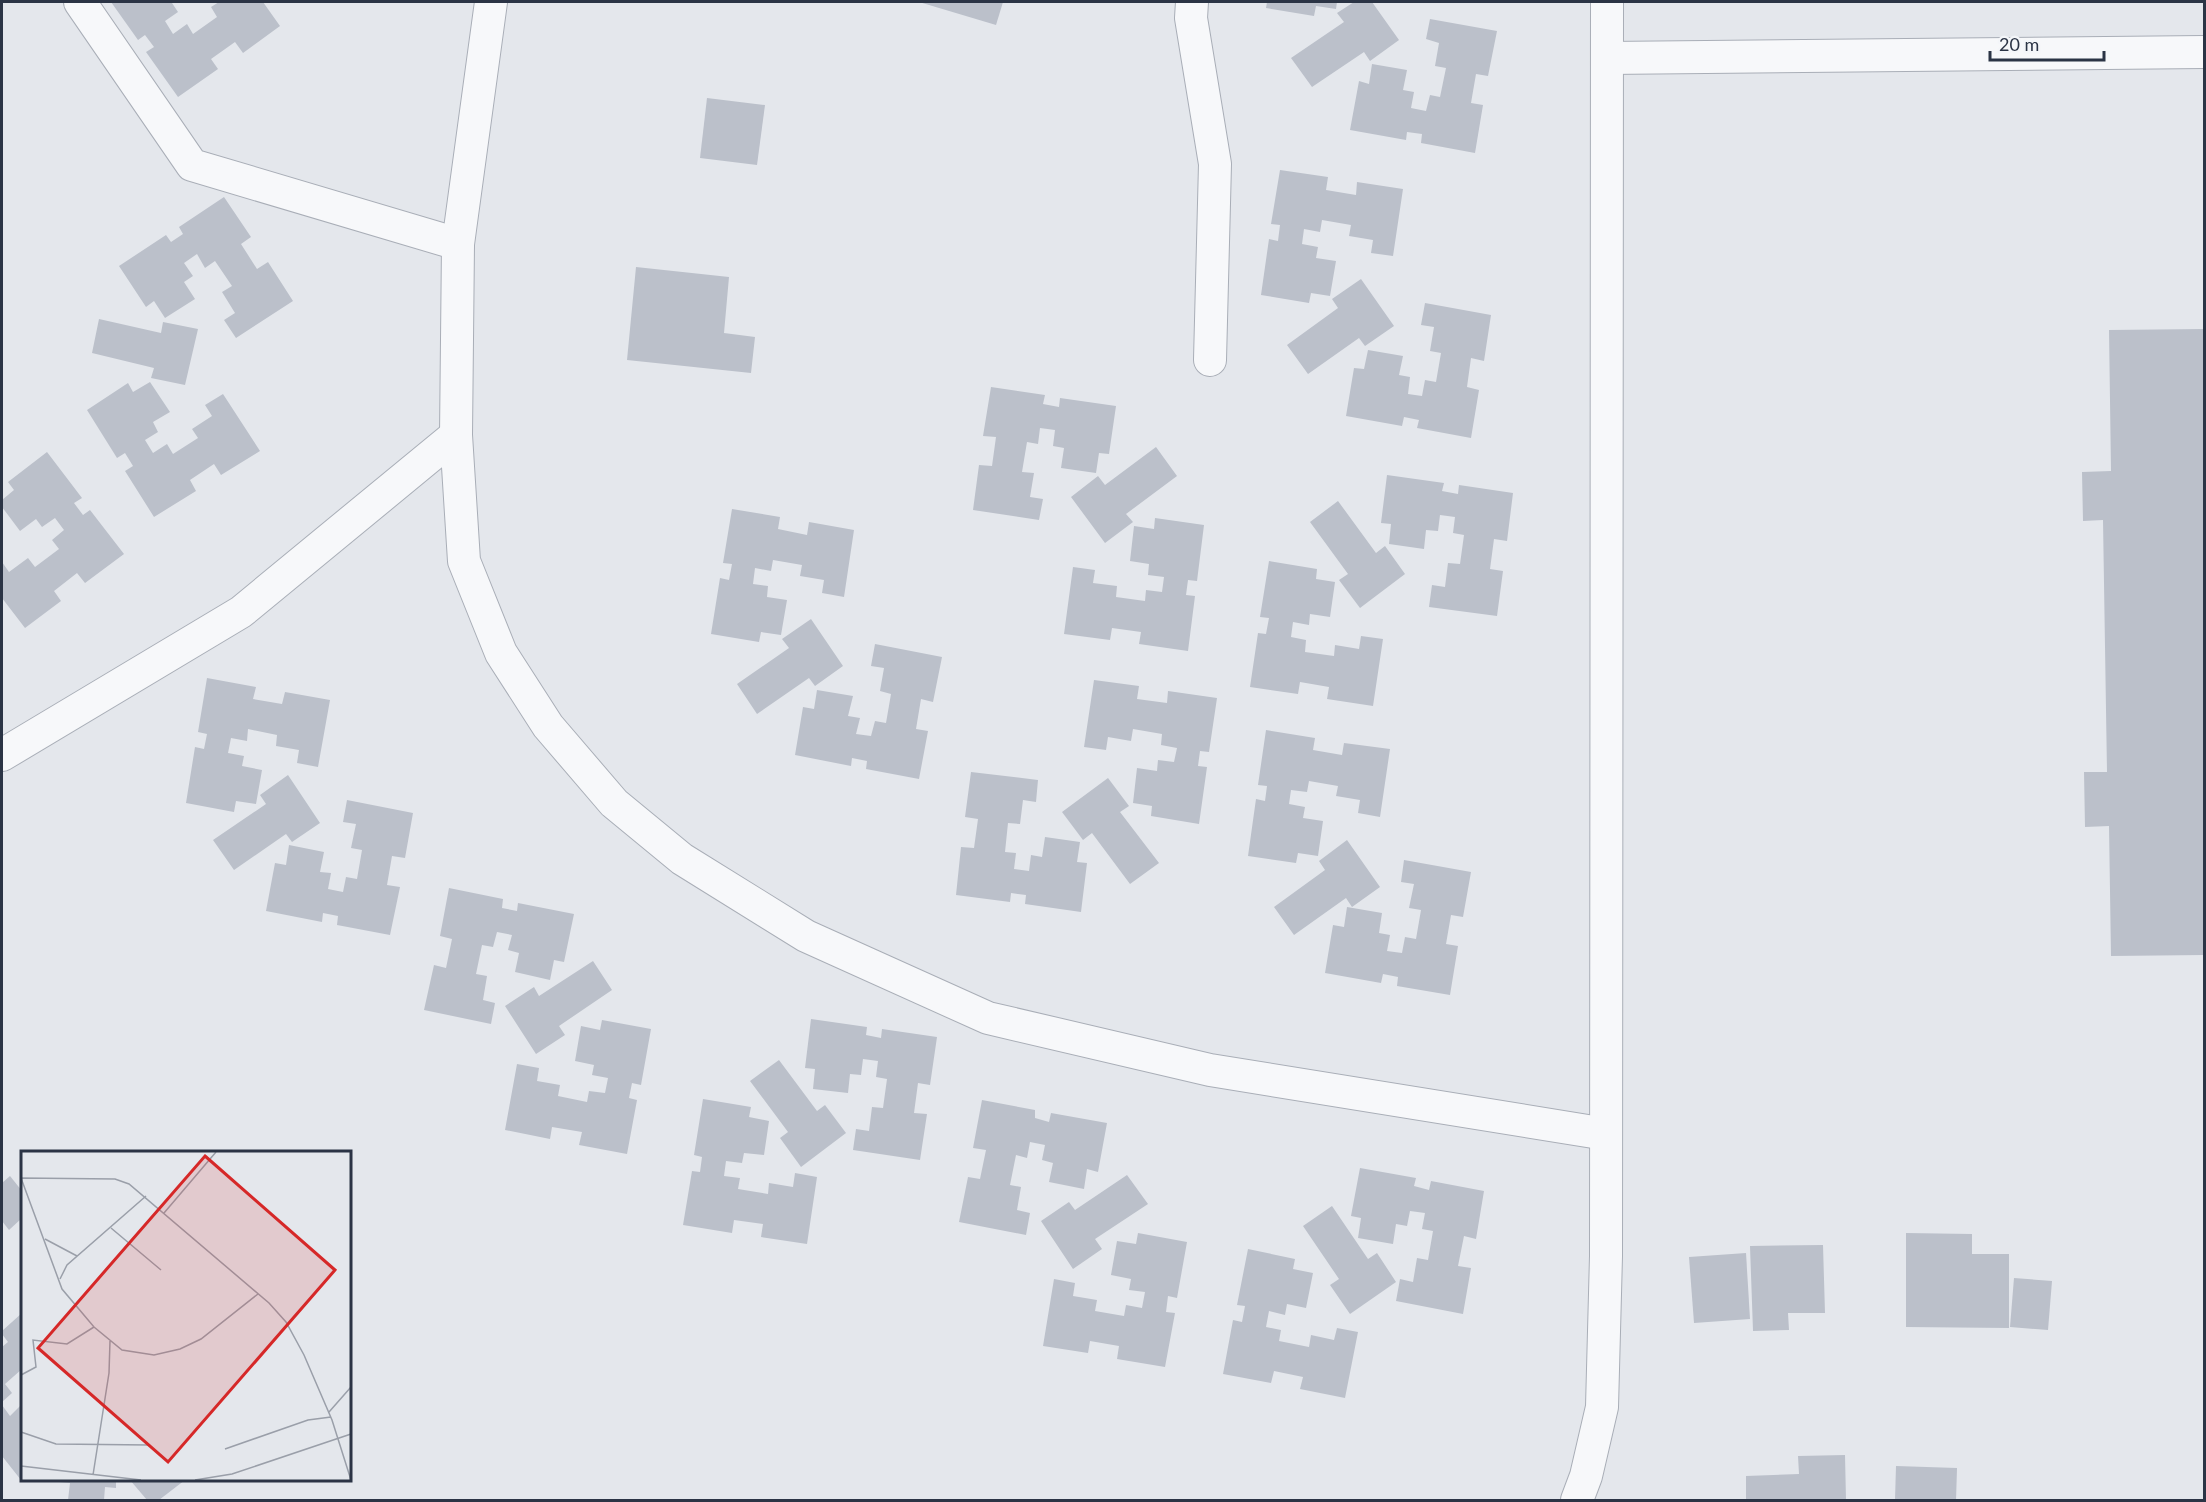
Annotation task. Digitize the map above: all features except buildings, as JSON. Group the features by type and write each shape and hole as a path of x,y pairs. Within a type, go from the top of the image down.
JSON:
{"street":[{"path":"80,2 192,165 458,244"},
{"path":"491,2 458,244 456,435 464,561 501,653 548,726 614,803 682,859 806,936 988,1018 1210,1070 1606,1134"},
{"path":"1192,2 1191,18 1215,164 1210,360"},
{"path":"1577,1500 1586,1476 1602,1407 1606,1256 1607,2"},
{"path":"1607,58 2205,52"},
{"path":"2,756 241,612 456,435"}]}
